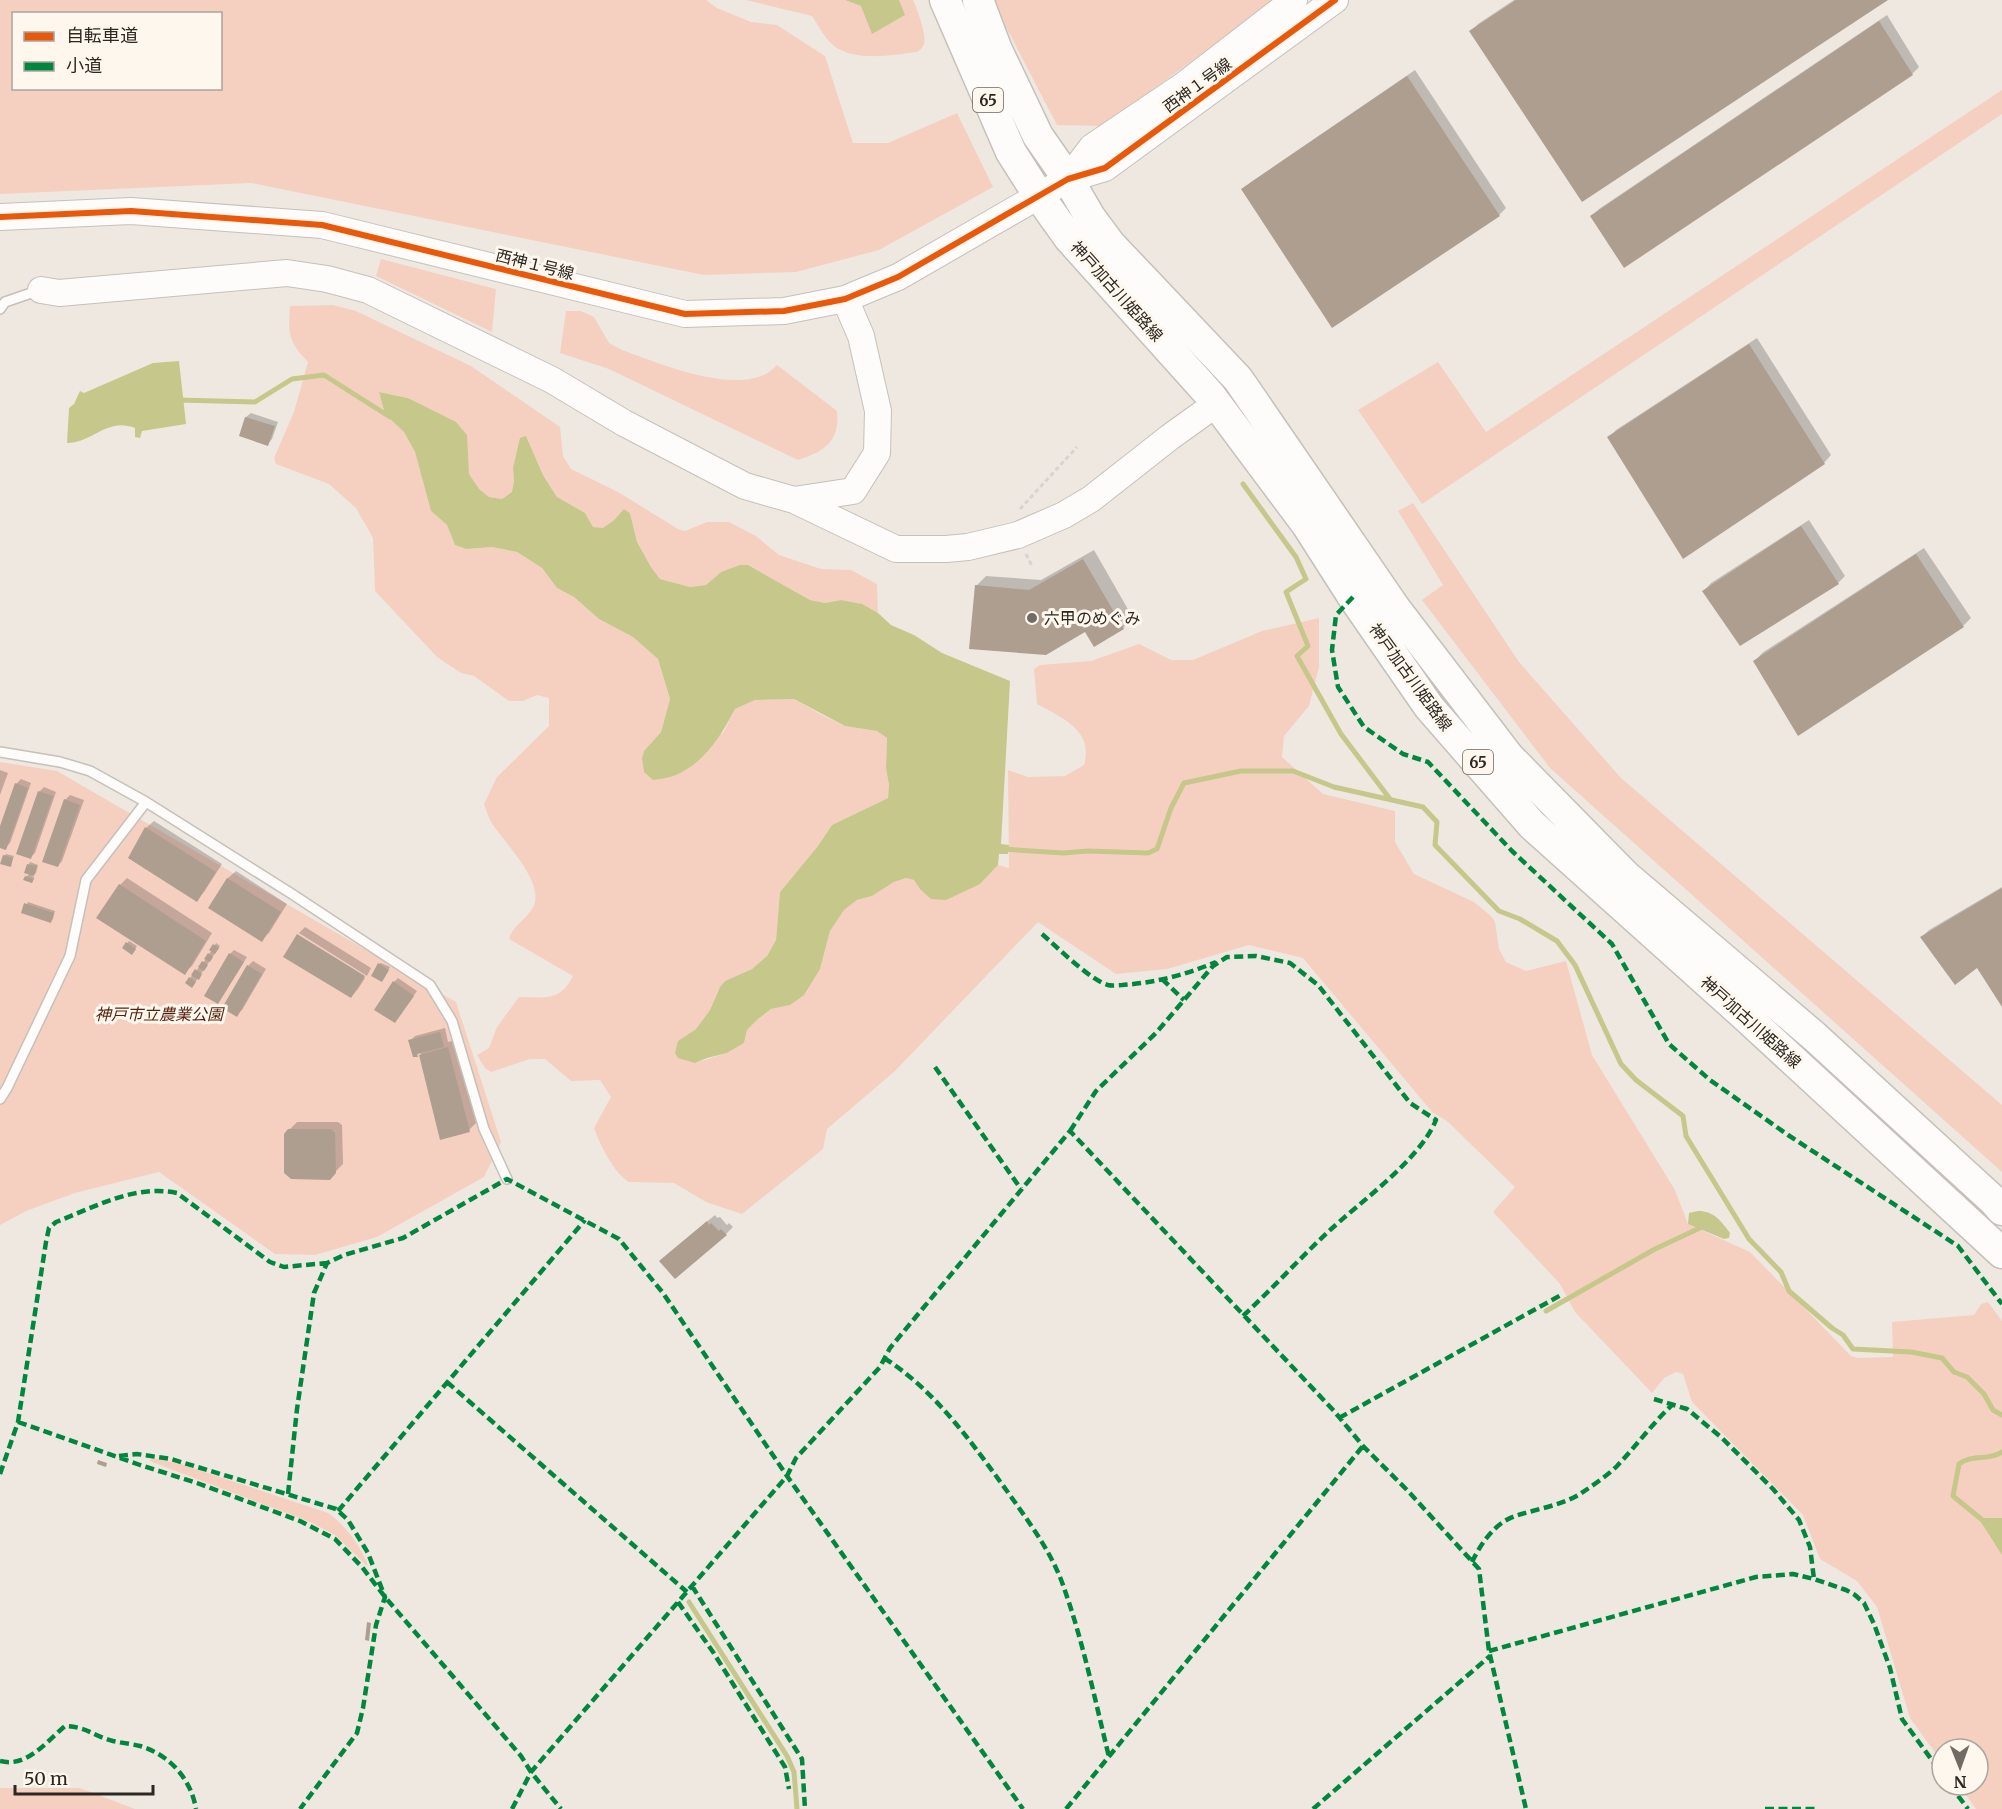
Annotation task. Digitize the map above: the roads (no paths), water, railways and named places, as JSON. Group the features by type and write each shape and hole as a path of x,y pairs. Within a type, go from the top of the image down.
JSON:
{"main road":[{"name":"神戸加古川姫路線","path":"945,0 1011,152 1039,196 1069,238 1216,404 1307,525 1353,597 1430,707 1532,825 1735,1007 2002,1253"},
{"name":"神戸加古川姫路線","path":"978,0 997,50 1038,136 1068,178 1090,217 1110,244 1238,379 1395,608 1509,757 1626,876 1814,1036 2002,1210"}],"street":[{"name":"西神１号線","path":"1068,178 1092,147 1184,85 1294,0"},
{"name":"西神１号線","path":"0,217 131,211 322,225 686,314 784,310 845,299 898,277 1068,178 1105,168 1335,0"},
{"path":"41,290 59,293 287,273 327,279 368,290 552,380 624,423 746,486 794,500 896,549 968,547 1018,535 1064,515 1091,499 1216,404"},
{"path":"845,299 861,336 878,411 877,453 853,491 853,514 858,530"},
{"path":"794,500 853,491"}],"lane":[{"path":"0,309 4,302 41,290"},
{"path":"0,752 60,762 90,771 146,802 430,985 452,1022 484,1129 507,1179"},
{"path":"0,1099 70,956 86,880 146,802"}],"waterway":[{"path":"178,400 255,402 292,379 324,375 390,417"},
{"path":"1243,484 1296,557 1306,579 1286,592 1308,646 1297,656 1341,734 1390,799"},
{"path":"1001,849 1063,853 1088,851 1148,853 1157,849 1171,808 1184,783 1241,771 1293,771 1334,787 1423,807 1437,822 1435,845 1499,911 1520,919 1557,941 1575,965 1621,1064 1636,1080 1683,1116 1686,1136 1749,1239 1781,1272 1789,1291 1843,1335 1853,1349 1911,1352 1942,1358 1954,1372 1967,1377 1984,1394 1993,1410 2002,1415"},
{"path":"1546,1311 1655,1249 1702,1227"},
{"path":"1986,1523 1953,1496 1959,1464 1969,1459 1997,1455 2002,1452"},
{"path":"689,1602 787,1756 794,1772 797,1809"}],"place":[{"name":"六甲のめぐみ","path":"1032,618"}],"park label":[{"name":"神戸市立農業公園","path":"159,1014"}]}
